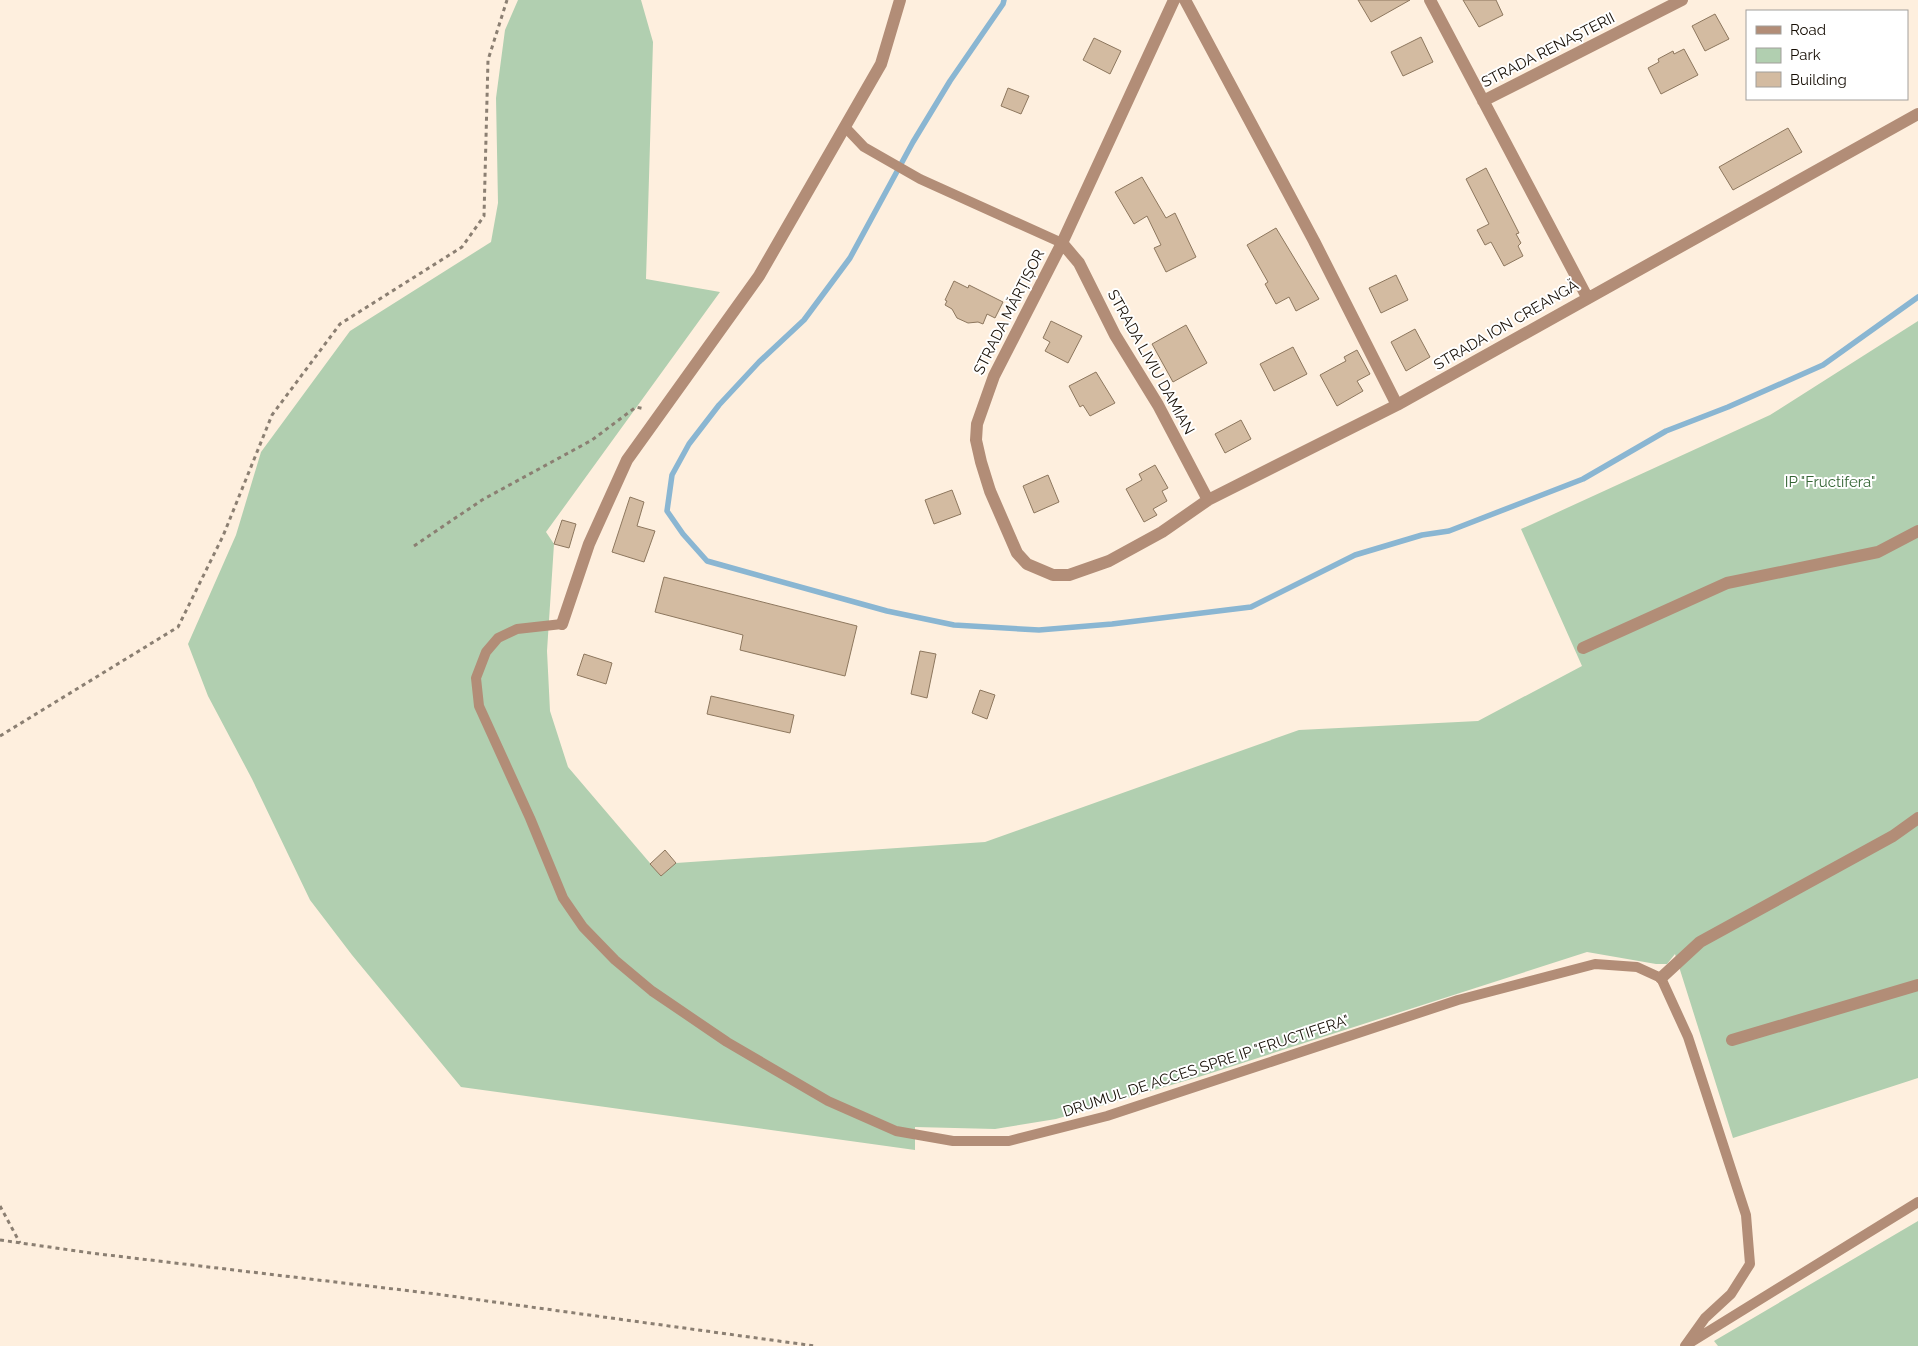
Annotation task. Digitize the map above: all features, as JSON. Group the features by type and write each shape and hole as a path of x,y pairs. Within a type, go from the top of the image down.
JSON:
{"street":[{"path":"562,624 589,544 627,460 759,276 881,64 900,0"},
{"name":"STRADA MĂRȚIȘOR","path":"1109,561 1069,575 1053,575 1027,564 1017,553 990,491 976,440 980,410 994,376 1062,243 1174,0"},
{"path":"1185,0 1314,241 1397,405"},
{"path":"1430,0 1587,298"},
{"name":"STRADA RENAȘTERII","path":"1483,101 1678,1"},
{"name":"STRADA ION CREANGĂ","path":"1109,561 1162,532 1208,500 1397,405 1918,114"},
{"name":"STRADA LIVIU DAMIAN","path":"1062,243 1079,263 1115,335 1158,405 1208,500"},
{"path":"1584,648 1727,583 1878,552 1918,530"},
{"path":"1661,978 1700,942 1894,836 1918,818"},
{"path":"1732,1040 1918,985"}],"lane":[{"path":"845,127 864,147 881,159 920,179 1062,243"},
{"name":"DRUMUL DE ACCES SPRE IP \"FRUCTIFERA\"","path":"562,624 516,629 498,638 486,652 476,678 479,706 530,818 562,898 582,927 615,960 652,991 727,1042 828,1101 896,1131 953,1141 1009,1141 1107,1116 1458,1000 1595,964 1637,968 1661,978"},
{"path":"1661,978 1688,1037 1746,1215 1750,1264 1731,1294 1705,1318 1685,1346"},
{"path":"1685,1346 1918,1202"}],"path":[{"path":"0,736 178,627 223,536 272,415 323,346 340,324 462,247 484,216 488,60 507,0"},
{"path":"414,546 482,500 592,440 636,407 660,413"},
{"path":"0,1206 21,1244"},
{"path":"0,1240 446,1295 815,1346"}],"green space":[{"name":"IP \"Fructifera\"","path":"518,0 641,0 653,42 646,279 720,292 546,532 554,544 547,651 550,711 568,767 661,876 676,863 985,842 1299,730 1478,721 1582,666 1521,529 1770,415 1918,321 1918,1078 1733,1138 1675,954 1667,964 1656,964 1587,952 1205,1075 1056,1119 995,1129 915,1127 915,1150 461,1087 352,955 310,900 252,779 208,696 188,644 236,535 261,452 350,331 491,242 498,203 496,98 505,30"},
{"path":"1918,1221 1918,1346 1718,1346 1714,1341"}],"building":[{"path":"1358,0 1410,0 1371,22"},
{"path":"1463,0 1496,0 1503,15 1479,27"},
{"path":"1715,14 1729,39 1705,51 1692,26"},
{"path":"1421,37 1433,62 1403,76 1391,52"},
{"path":"1094,38 1121,51 1110,74 1083,60"},
{"path":"1684,49 1698,75 1661,94 1648,68 1659,62 1658,59 1673,51 1674,54"},
{"path":"1008,88 1029,96 1021,114 1001,106"},
{"path":"1788,128 1802,152 1733,190 1719,167"},
{"path":"1486,168 1519,233 1516,234 1521,243 1518,246 1523,256 1504,266 1491,242 1485,245 1477,230 1489,224 1466,179"},
{"path":"1142,177 1166,218 1175,213 1196,257 1166,272 1154,248 1161,245 1147,216 1134,224 1115,192"},
{"path":"1276,228 1319,299 1296,311 1289,297 1276,304 1265,284 1268,282 1247,245"},
{"path":"1396,275 1408,300 1381,313 1369,288"},
{"path":"954,281 968,288 969,285 1003,302 995,318 987,314 983,324 978,322 968,323 957,318 952,309 945,305 947,301 945,300"},
{"path":"1051,321 1082,336 1068,363 1045,351 1050,342 1043,338"},
{"path":"1186,325 1207,363 1173,382 1152,344"},
{"path":"1415,329 1430,357 1406,371 1391,342"},
{"path":"1293,347 1307,374 1274,391 1260,364"},
{"path":"1357,350 1370,374 1357,381 1363,391 1337,406 1320,375 1346,361 1344,357"},
{"path":"1096,372 1115,403 1090,416 1083,405 1080,407 1069,386"},
{"path":"1241,420 1251,439 1225,453 1215,434"},
{"path":"1155,465 1168,488 1162,491 1167,501 1153,509 1157,515 1144,522 1126,489 1142,480 1139,474"},
{"path":"1048,475 1059,502 1034,513 1023,486"},
{"path":"952,490 961,514 934,524 925,500"},
{"path":"630,497 644,502 637,526 655,531 644,562 612,552"},
{"path":"562,520 576,524 569,548 554,544"},
{"path":"664,577 857,626 845,676 740,650 743,635 655,612"},
{"path":"920,651 936,654 927,698 911,694"},
{"path":"584,654 612,663 606,684 577,675"},
{"path":"980,690 995,695 987,719 972,713"},
{"path":"711,696 794,715 790,733 707,714"},
{"path":"665,850 676,863 661,876 650,864"}],"waterway":[{"path":"1004,0 950,81 913,142 850,258 804,320 759,362 719,405 689,444 672,475 667,511 683,534 707,561 887,611 954,625 1039,630 1112,624 1251,607 1355,555 1422,535 1449,531 1583,479 1666,431 1728,407 1823,365 1918,297"}]}
